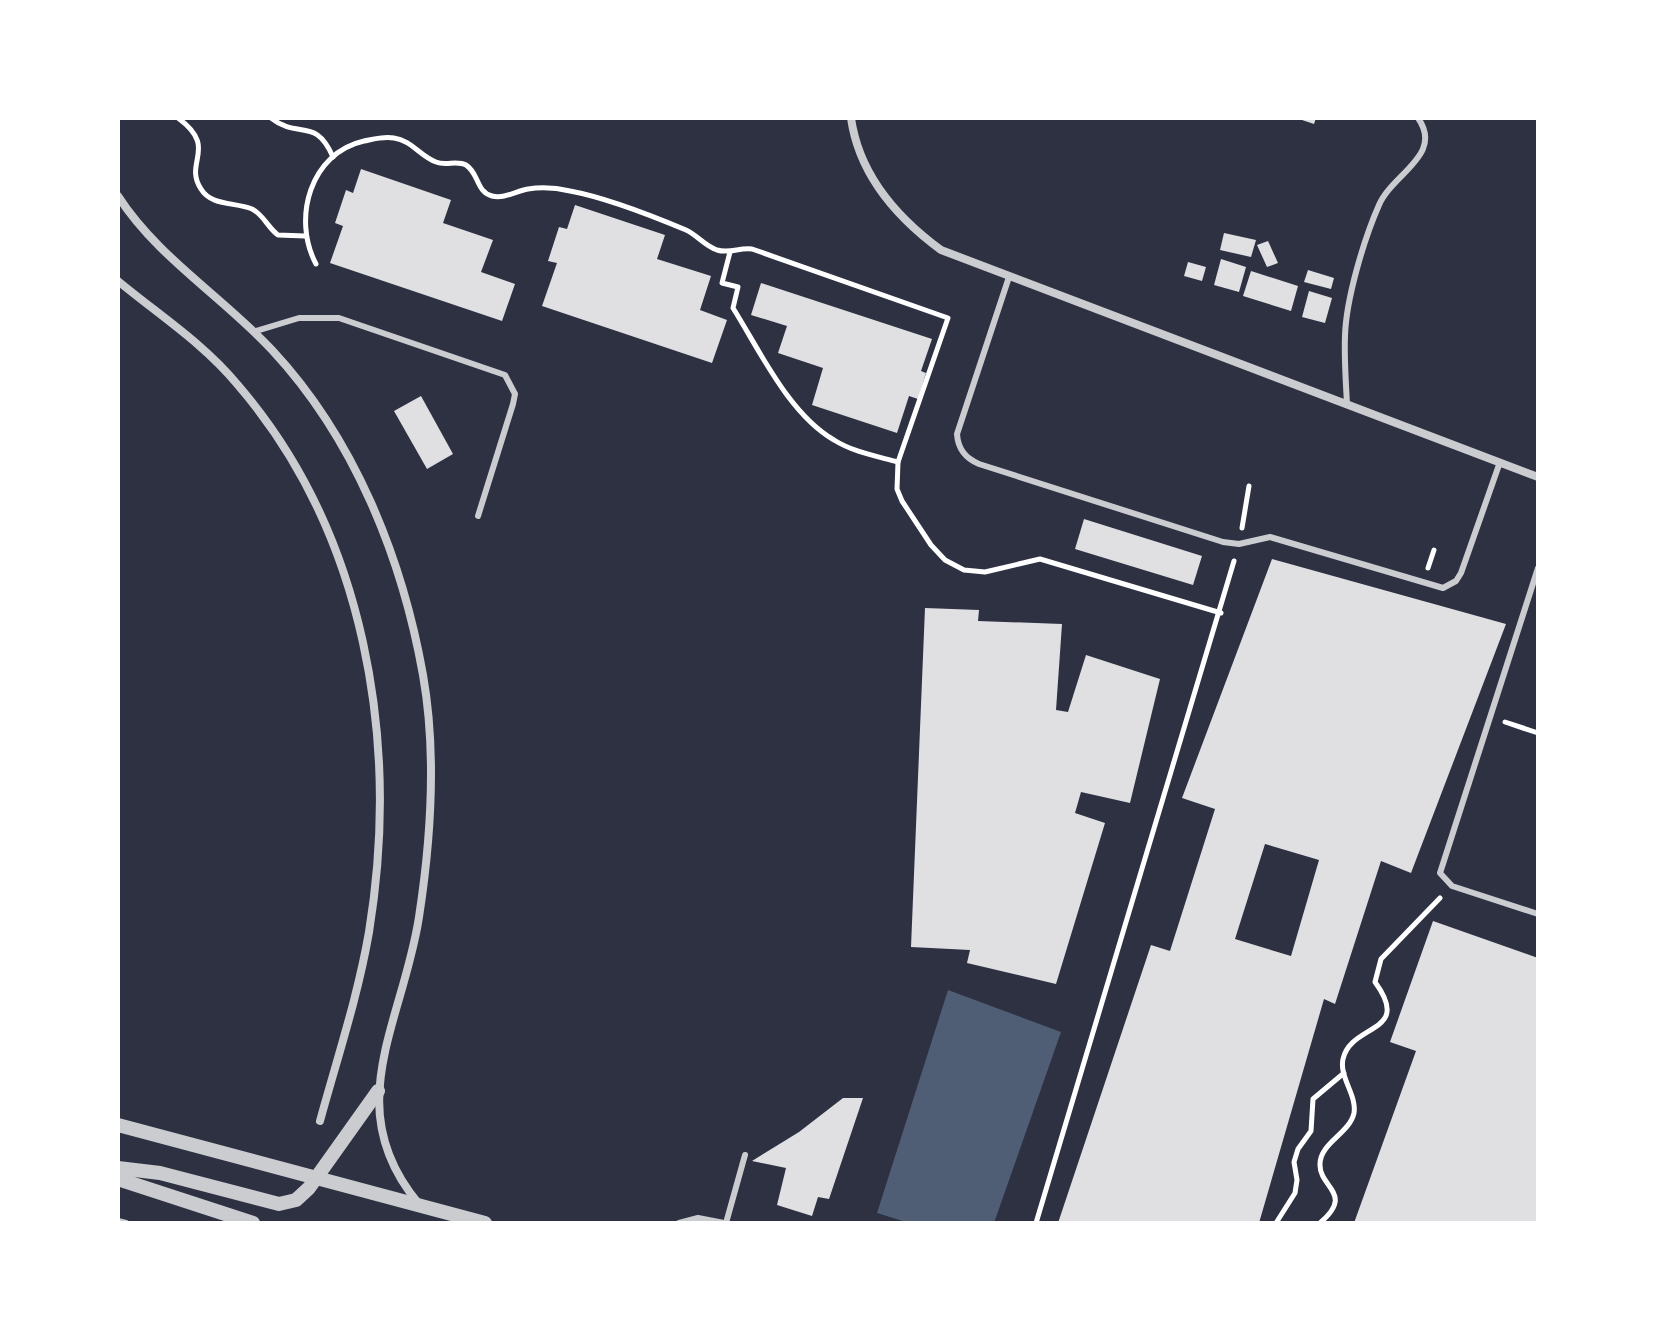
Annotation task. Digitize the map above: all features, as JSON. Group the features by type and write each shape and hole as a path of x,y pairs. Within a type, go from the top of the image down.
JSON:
{"street":[{"path":"851,118 862,157 876,185 915,232 941,250 1538,477"},
{"path":"118,196 141,229 282,362 320,412 368,495 402,585 423,676 429,721 426,870 418,922 378,1091 378,1116 387,1152 404,1186 420,1205"},
{"path":"118,281 204,349 265,417 305,479 331,532 360,626 370,678 377,744 379,808 375,884 361,969 320,1121"},
{"path":"118,1168 160,1173 279,1204 296,1200 317,1177 378,1091"},
{"path":"118,1125 485,1223"},
{"path":"118,1179 253,1223"}],"lane":[{"path":"1347,405 1345,335 1350,295 1380,202 1395,180 1419,159 1424,149 1424,126 1418,118"},
{"path":"1009,277 957,434 957,442 965,456 979,464 1223,542 1239,544 1270,537 1443,588 1456,581 1461,573 1500,462"},
{"path":"253,332 299,318 339,318 505,375 515,394 478,516"},
{"path":"1538,568 1440,867 1442,878 1452,886 1538,914"},
{"path":"679,1223 698,1218 725,1223 745,1155"},
{"path":"118,1221 126,1223"}],"path":[{"path":"178,118 191,127 199,141 197,180 203,193 214,200 256,211 278,235 305,236"},
{"path":"271,118 284,126 318,133 333,157"},
{"path":"316,264 305,236 304,220 311,188 333,157 345,147 383,137 401,139 436,162 463,163 488,195 503,197 535,188 581,193 687,230 715,249 730,252 752,249 948,318 898,462 897,489 931,545 945,560 964,570 985,572 1040,559 1221,613 1036,1223"},
{"path":"730,252 722,283 738,287 733,308 798,409 815,427 834,440 852,449 898,462"},
{"path":"1489,717 1538,733"},
{"path":"1320,1223 1329,1215 1335,1200 1334,1192 1320,1170 1321,1157 1348,1126 1354,1113 1344,1073 1345,1052 1381,1022 1389,1009 1388,1000 1375,982 1381,959 1452,886"},
{"path":"1276,1223 1295,1193 1295,1155 1311,1131 1313,1099 1344,1073"}],"water":[{"path":"948,990 1061,1032 994,1223 909,1223 877,1213"}],"building":[{"path":"1296,118 1316,118 1314,124"},
{"path":"361,169 451,200 443,223 493,240 481,272 515,284 502,321 330,263 343,226 335,223 346,190 353,193"},
{"path":"575,205 665,235 657,259 711,276 700,310 727,320 712,363 542,306 557,263 548,261 559,227 567,229"},
{"path":"1224,233 1256,240 1251,257 1220,250"},
{"path":"1268,241 1278,263 1267,267 1257,245"},
{"path":"1221,259 1246,267 1239,292 1214,285"},
{"path":"1188,262 1206,267 1202,281 1184,276"},
{"path":"1308,270 1334,278 1331,289 1304,282"},
{"path":"1251,271 1298,286 1291,311 1243,296"},
{"path":"761,283 932,339 921,371 926,373 918,399 909,396 897,433 812,405 823,368 778,353 787,326 751,315"},
{"path":"1309,291 1332,298 1325,323 1302,317"},
{"path":"421,396 453,454 427,469 394,411"},
{"path":"1084,519 1202,556 1193,585 1075,549"},
{"path":"1272,559 1506,624 1411,873 1381,861 1335,1004 1324,999 1259,1223 1058,1223 1151,945 1170,951 1215,809 1182,798","holes":["1265,844 1319,860 1291,956 1235,939"]},
{"path":"925,608 979,610 978,621 1062,624 1056,710 1068,712 1086,655 1160,679 1130,803 1081,792 1075,813 1105,823 1056,984 967,963 970,950 911,947"},
{"path":"1433,921 1538,958 1538,1223 1354,1223 1416,1051 1390,1042"},
{"path":"843,1098 863,1098 829,1199 818,1197 812,1216 777,1205 786,1168 752,1161 799,1132"}]}
